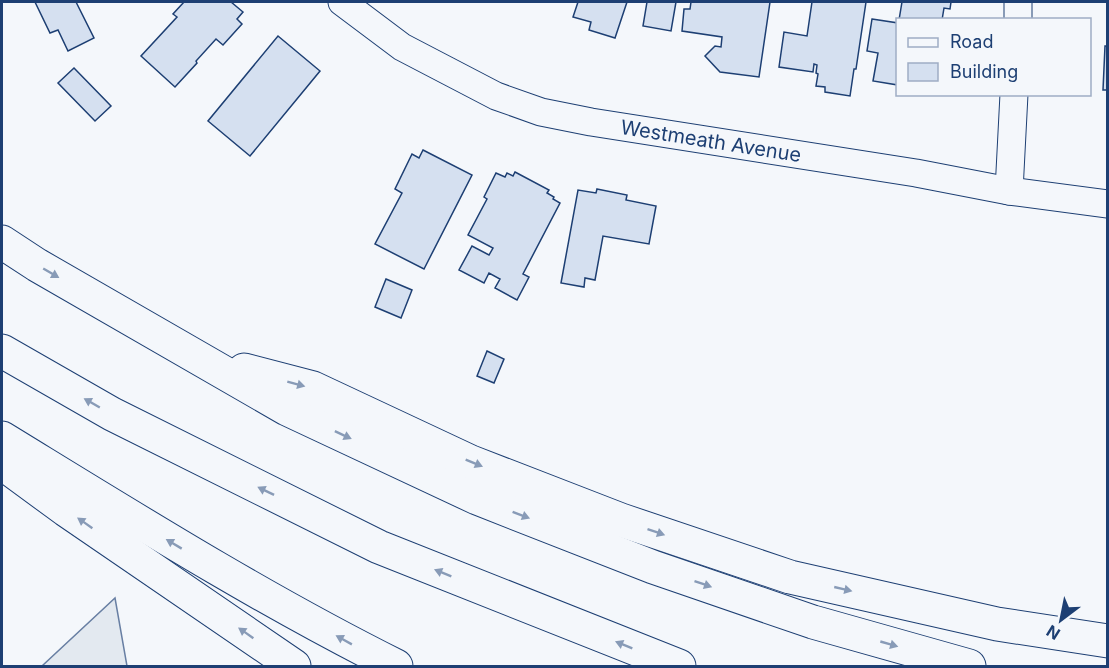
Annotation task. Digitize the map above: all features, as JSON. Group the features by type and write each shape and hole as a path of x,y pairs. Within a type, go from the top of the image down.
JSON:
{"highway":[{"path":"2,242 37,265 287,409 477,498 653,567 802,618 969,666"},
{"path":"2,351 112,414 379,547 679,666"},
{"path":"199,358 313,388 471,462 621,520 790,577 997,624 1107,641"},
{"path":"2,438 180,547 353,645 396,666"},
{"path":"2,463 294,666"}],"street":[{"name":"Westmeath Avenue","path":"342,2 402,47 496,96 541,112 1009,190 1107,204"},
{"path":"1018,2 1018,18"},
{"path":"1009,190 1014,96"}],"shaded area":[{"path":"115,598 127,666 42,666"}],"building":[{"path":"35,2 76,2 94,38 68,51 58,30 50,33"},
{"path":"184,2 231,2 243,12 237,19 242,24 223,45 216,39 175,87 141,56 177,17 173,14"},
{"path":"578,2 627,2 615,38 589,30 591,22 573,17"},
{"path":"647,2 676,2 671,31 643,26"},
{"path":"691,2 770,2 759,77 720,72 705,56 715,46 721,47 722,37 682,31 684,9 690,9"},
{"path":"812,2 866,2 850,96 825,92 825,87 816,86 817,65 814,64 813,72 779,67 784,32 807,36"},
{"path":"902,2 951,2 950,9 944,8 942,18 899,18"},
{"path":"872,19 896,23 896,85 873,81 878,53 867,51"},
{"path":"278,36 320,71 250,156 208,121"},
{"path":"1105,46 1108,46 1108,90 1103,90"},
{"path":"74,68 111,106 95,121 58,83"},
{"path":"423,150 472,175 424,269 375,244 402,193 395,189 412,154 419,158"},
{"path":"515,172 549,190 547,193 560,203 523,274 529,277 517,300 495,288 500,279 489,273 484,283 459,270 472,246 489,255 493,248 468,235 487,199 484,197 496,173 505,177 507,173 513,176"},
{"path":"597,189 627,195 626,200 656,206 649,244 603,236 595,280 585,278 584,287 561,283 578,190 596,193"},
{"path":"386,279 412,290 401,318 375,307"},
{"path":"487,351 504,359 494,383 477,376"}]}
